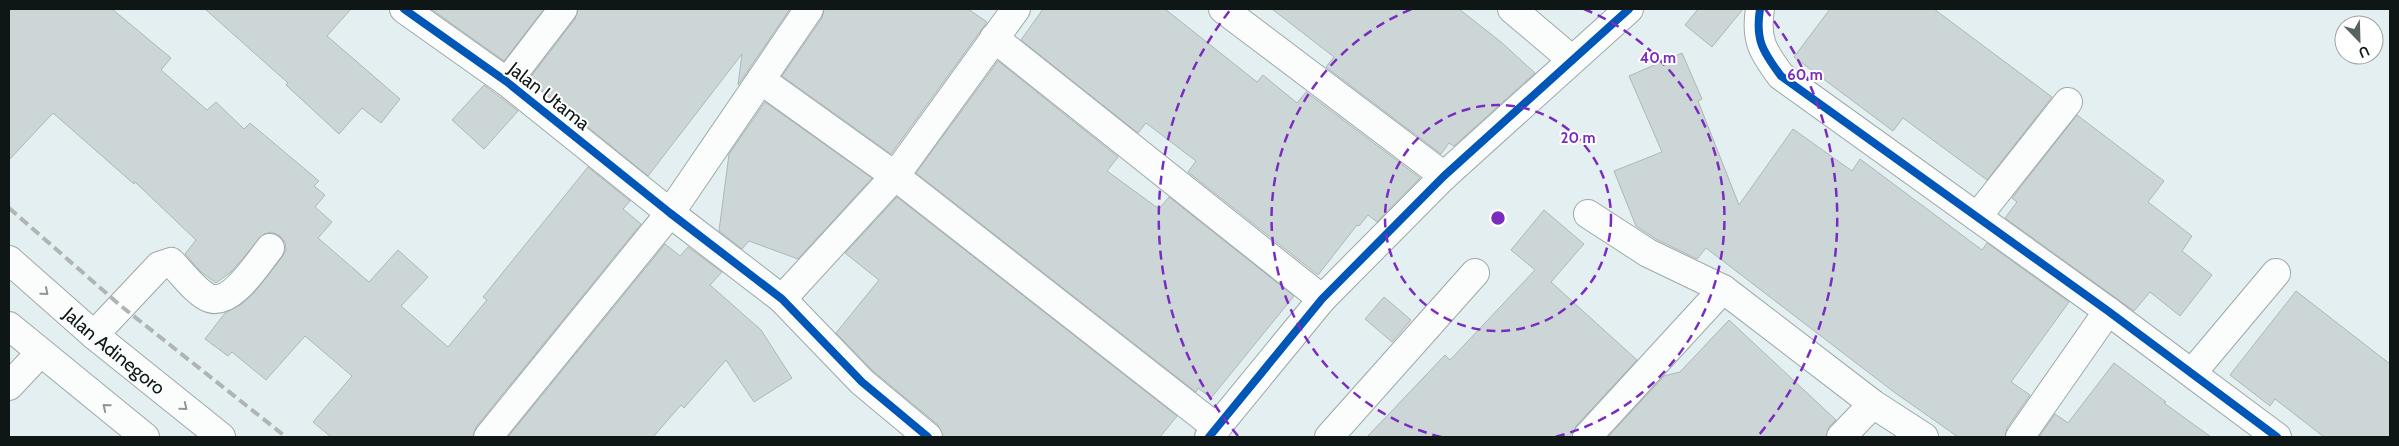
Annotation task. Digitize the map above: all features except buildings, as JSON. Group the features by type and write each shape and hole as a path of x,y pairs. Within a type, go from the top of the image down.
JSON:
{"main road":[{"name":"Jalan Utama","path":"404,9 507,82 670,214 782,299 862,382 928,437"},
{"path":"507,82 563,9"},
{"path":"488,437 670,214 809,9"},
{"path":"782,299 895,176 1016,9"},
{"path":"1223,9 1444,176"},
{"path":"1512,9 1572,59"},
{"path":"761,80 895,176 1213,433 1322,299 1444,176 1629,9"},
{"path":"1760,9 1757,28 1764,54 1781,76 2108,311 2192,374 2262,433"},
{"path":"994,38 1322,299"},
{"path":"1976,217 2068,102"},
{"path":"1588,214 1648,253 1723,290 1873,404 1924,437"},
{"path":"94,335 159,266 167,261 171,262 208,298 220,299 232,294 270,248"},
{"name":"Jalan Adinegoro","path":"9,260 94,335 221,437"},
{"path":"1329,437 1475,273"},
{"path":"2192,374 2276,273"},
{"path":"1587,437 1723,290"},
{"path":"2020,437 2108,311"},
{"path":"9,326 40,354 145,437"},
{"path":"9,386 40,354"},
{"path":"1841,437 1873,404"}],"railway":[{"path":"9,208 121,306 286,437"}],"cycle path":[{"path":"404,9 507,82 670,213 782,299 862,382 928,437"},
{"path":"1209,437 1322,299 1444,176 1629,9"},
{"path":"1760,9 1759,29 1762,45 1769,60 1781,76 2108,311 2277,437"}]}
